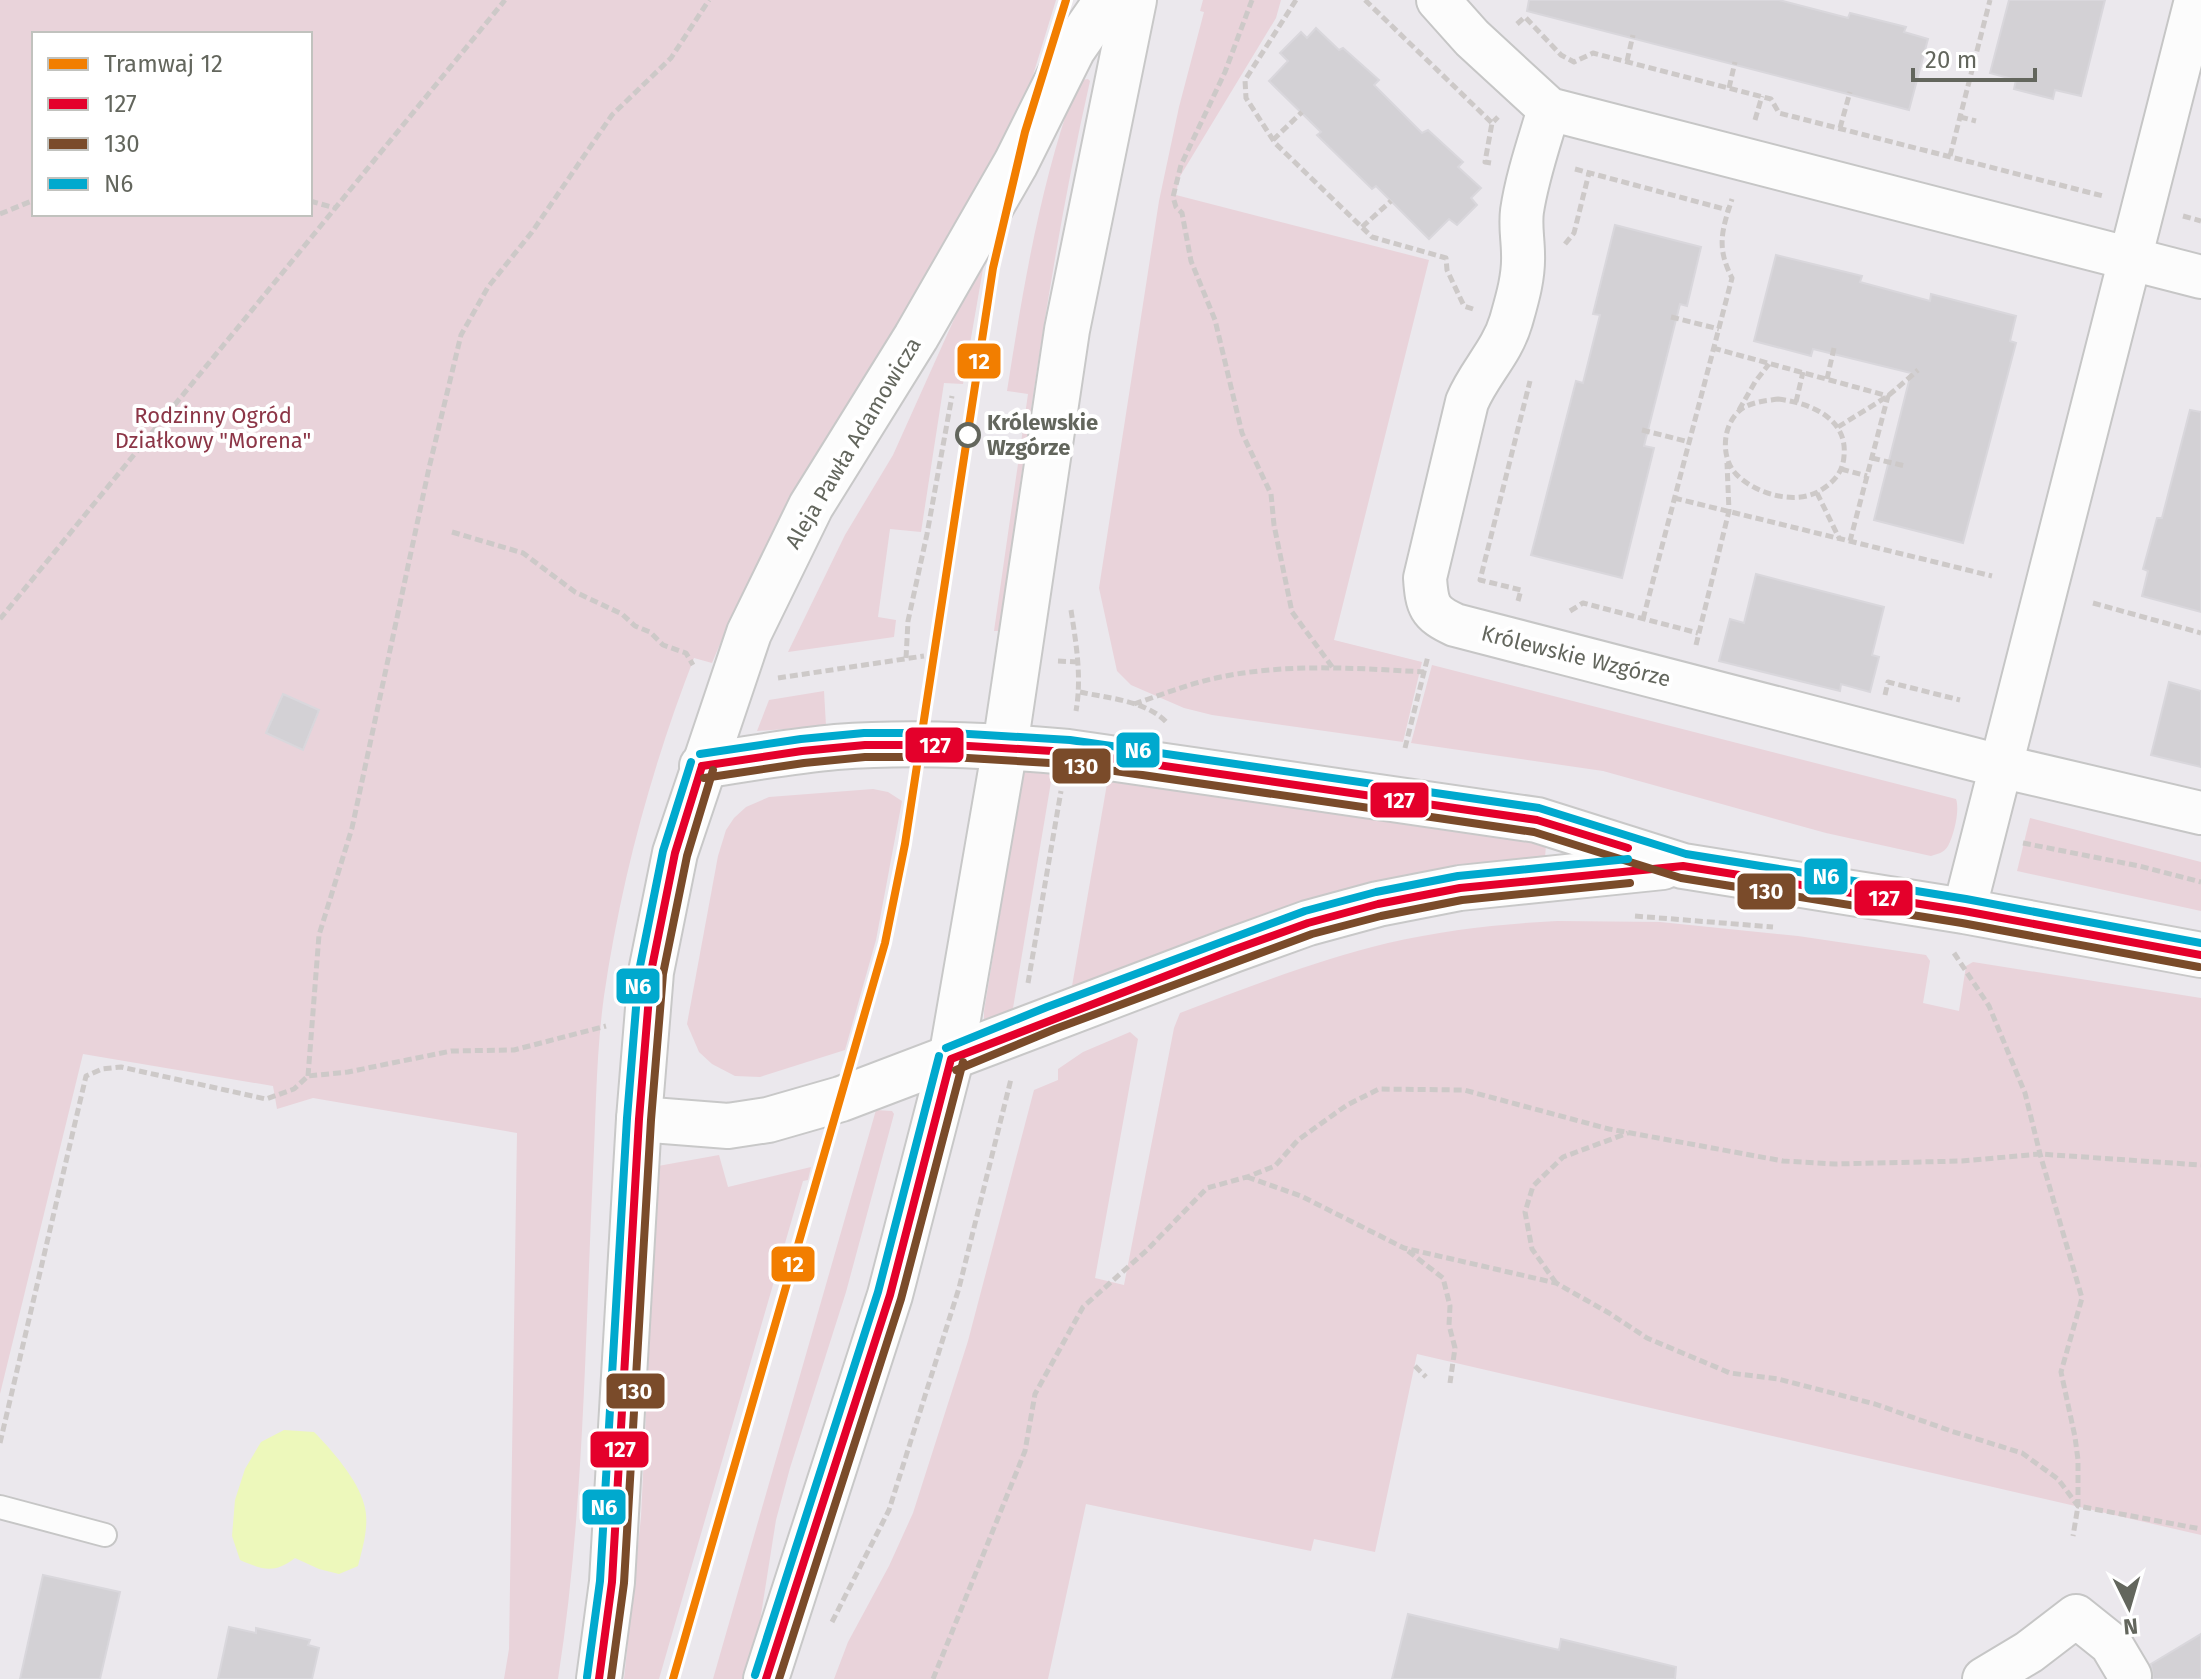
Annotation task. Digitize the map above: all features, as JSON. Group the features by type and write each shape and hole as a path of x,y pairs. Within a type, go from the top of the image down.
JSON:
{"main road":[{"name":"Aleja Pawła Adamowicza","path":"599,1679 612,1582 639,1119 651,972 675,853 749,633 811,506 916,337 1016,163 1073,49 1107,0"},
{"path":"766,1679 890,1295 951,1059 1005,747 1067,330 1134,0"},
{"path":"702,766 838,747 1005,747 1129,760 1537,820 1683,866 1964,911 2201,955"},
{"path":"639,1119 728,1126 768,1120 868,1090 1293,928 1378,904 1460,888 1683,866"}],"street":[{"path":"1438,0 1472,38 1549,109 2201,277"},
{"path":"1964,911 2128,259 2191,60 2196,0"},
{"path":"1438,617 1429,606 1425,578 1467,402 1475,382 1501,348 1511,321 1521,280 1522,214 1549,109"},
{"name":"Królewskie Wzgórze","path":"1438,617 1455,625 2000,766 2201,813"},
{"path":"1984,1679 2029,1652 2076,1616 2111,1644 2130,1676"}],"lane":[{"path":"0,1507 105,1535"}],"path":[{"path":"0,619 505,0"},
{"path":"308,1076 319,935 352,828 429,468 461,335 488,287 532,232 612,115 671,58 709,0"},
{"path":"1252,0 1225,72 1181,165 1173,197 1182,213 1191,261 1215,320 1242,433 1271,494 1274,525 1292,612 1333,668"},
{"path":"1296,0 1245,80 1246,98 1273,140 1372,237 1446,258 1447,270 1464,306 1511,321"},
{"path":"1365,0 1492,123"},
{"path":"1950,156 1990,0"},
{"path":"1525,17 1561,55 1574,62 1593,53 1627,61 1771,99 1779,113 2201,221"},
{"path":"1627,61 1633,35"},
{"path":"1729,88 1735,62"},
{"path":"1840,128 1850,92"},
{"path":"1273,140 1302,112"},
{"path":"1960,117 1976,121"},
{"path":"1534,160 1728,210 1721,238 1723,261 1732,278 1643,619"},
{"path":"1562,258 1565,244 1574,233 1589,173"},
{"path":"0,214 32,201"},
{"path":"1362,227 1391,201"},
{"path":"312,202 335,208"},
{"path":"1671,317 1719,329"},
{"path":"1713,348 1888,396"},
{"path":"1827,379 1834,348"},
{"path":"1686,684 1729,511 1725,441 1730,424 1769,364"},
{"path":"1838,427 1888,396 1918,370"},
{"path":"1796,402 1803,372"},
{"path":"1517,604 1521,590 1480,580 1532,374"},
{"path":"906,658 908,621 952,396"},
{"path":"1850,541 1888,396"},
{"path":"1727,458 1734,473 1748,484 1769,494 1793,497 1817,493 1834,482 1841,469 1845,445 1838,427 1821,412 1778,399 1756,402 1738,411"},
{"path":"1642,430 1689,442"},
{"path":"1872,458 1905,466"},
{"path":"1841,469 1867,476"},
{"path":"1817,493 1839,538"},
{"path":"1674,498 1992,576"},
{"path":"452,532 523,553 575,592 622,614 635,626 650,632 663,645 686,653 693,662 692,676"},
{"path":"1070,598 1080,692 1077,708"},
{"path":"1567,620 1570,611 1583,603 1698,633"},
{"path":"2093,603 2201,633"},
{"path":"1405,748 1438,617"},
{"path":"777,678 924,656"},
{"path":"1134,704 1217,678 1285,669 1424,672"},
{"path":"1882,707 1888,682 1960,700"},
{"path":"1080,692 1134,704 1162,717"},
{"path":"1026,996 1062,787"},
{"path":"2020,843 2139,866 2201,882"},
{"path":"1625,915 1783,928"},
{"path":"1941,951 1967,955"},
{"path":"1954,953 1989,1006 2000,1039 2025,1093 2082,1298 2061,1372 2075,1437 2078,1506 2073,1536"},
{"path":"0,1443 86,1076 102,1069 121,1067 266,1099 294,1089 308,1076 363,1070 451,1051 514,1050 611,1025"},
{"path":"828,1632 889,1510 959,1288 1013,1070"},
{"path":"933,1679 1025,1451 1035,1394 1083,1307 1147,1250 1207,1188 1275,1166 1298,1140 1347,1105 1379,1089 1464,1090 1563,1118 1783,1161 1835,1164 1962,1161 2040,1154 2201,1165"},
{"path":"1556,1283 1532,1249 1525,1212 1533,1186 1563,1157 1629,1132"},
{"path":"1247,1177 1301,1196 1404,1248 1443,1278 1455,1348 1450,1383"},
{"path":"1404,1248 1556,1283 1647,1338 1730,1373 1778,1379 1875,1404 2022,1453 2058,1479 2078,1506 2201,1529"},
{"path":"1415,1366 1426,1377"}],"green space":[{"name":"Rodzinny Ogród Działkowy \"Morena\"","path":"0,0 1056,0 1009,154 813,460 774,529 712,663 694,658 652,782 619,909 601,1018 578,1490 558,1679 504,1679 509,1649 517,1133 313,1098 277,1109 273,1086 83,1054 0,1394"},
{"path":"1203,0 1281,0 1276,18 1179,178 1176,195 1429,260 1334,640 1422,662 1403,742 1212,715 1184,708 1131,685 1117,671 1099,588 1159,201 1204,12 1200,11"},
{"path":"1088,79 1050,286 999,631 994,631 1028,394 1007,391 1019,314 1052,162 1075,88 1082,80"},
{"path":"987,246 963,384 944,383 921,532 890,529 878,617 896,620 894,637 788,652 845,535 893,455"},
{"path":"1432,665 1956,799 1957,816 1952,836 1944,850 1931,856 1826,833 1603,771 1411,743"},
{"path":"824,691 826,726 757,731 769,700"},
{"path":"1024,768 1053,770 1012,1014 990,1022 984,1020 984,1011"},
{"path":"1108,778 1532,839 1546,845 1545,858 1071,992"},
{"path":"873,789 888,792 902,801 876,940 845,1050 760,1077 735,1076 712,1064 699,1052 687,1024 718,856 726,830 746,807 769,797"},
{"path":"2030,818 2201,862 2201,911 2017,871"},
{"path":"1557,921 1660,922 1798,936 1926,955 1930,961 1923,1003 1959,1011 1966,966 1973,962 2201,998 2201,1535 1417,1354 1375,1552 1314,1539 1311,1551 1086,1504 1048,1679 834,1679 848,1642 889,1566 913,1513 968,1341 1034,1090 1058,1080 1058,1069 1083,1052 1130,1032 1138,1039 1095,1278 1124,1285 1174,1028 1180,1013 1309,966 1388,943 1472,928"},
{"path":"876,1110 892,1111 894,1114 846,1292 776,1520 760,1621 742,1679 713,1679"},
{"path":"719,1155 728,1187 811,1167 808,1180 803,1181 659,1679 624,1679 641,1517 658,1166"}],"shaded area":[{"path":"284,1430 314,1432 356,1485 366,1519 358,1566 339,1574 295,1558 268,1569 240,1560 232,1536 235,1500 245,1469 261,1442"}],"building":[{"path":"1529,0 1779,0 1848,18 1850,13 1906,27 1904,32 1928,39 1909,110 1527,11"},
{"path":"2009,0 2105,0 2081,96 2055,90 2053,99 2014,89 2016,80 1990,73"},
{"path":"1316,28 1379,80 1374,85 1422,133 1428,130 1463,162 1458,167 1481,188 1471,198 1477,205 1457,225 1449,219 1429,239 1376,186 1372,189 1317,135 1321,132 1269,81 1288,61 1280,53 1301,32 1307,38"},
{"path":"1615,225 1701,247 1687,306 1680,304 1644,446 1654,448 1622,578 1531,555 1576,381 1583,383 1600,315 1593,314"},
{"path":"1776,255 1862,276 1860,282 1930,301 1931,294 2016,316 2010,341 2016,343 1963,543 1874,520 1911,373 1813,349 1811,356 1754,341"},
{"path":"2190,410 2201,412 2201,612 2142,596 2148,571 2143,569 2157,518 2162,518"},
{"path":"1756,574 1884,607 1872,655 1879,657 1870,692 1841,684 1840,691 1719,661 1730,619 1744,623"},
{"path":"2169,682 2201,691 2201,767 2151,755"},
{"path":"283,694 319,710 303,750 266,733"},
{"path":"43,1575 120,1592 100,1679 20,1679"},
{"path":"1408,1614 1559,1650 1561,1639 1676,1667 1675,1679 1392,1679"},
{"path":"229,1627 256,1633 256,1628 310,1640 308,1645 319,1648 312,1679 218,1679"},
{"path":"2201,1634 2201,1679 2153,1679 2151,1664"}],"tram line":[{"name":"12","path":"673,1679 885,943 905,844 993,268 1025,132 1066,0"}],"transit line":[{"name":"N6","path":"700,754 864,733 952,733 1070,740 1539,808 1686,854 1966,899 2201,943"},
{"name":"127","path":"702,766 865,745 952,745 1068,752 1537,820 1628,848"},
{"name":"130","path":"704,778 865,757 951,757 1067,764 1534,832 1681,878 1962,923 2199,967"},
{"name":"N6","path":"587,1677 600,1581 627,1118 639,971 663,851 691,762"},
{"name":"127","path":"599,1679 612,1582 639,1119 651,972 675,853 702,766"},
{"name":"130","path":"611,1679 624,1583 651,1120 663,974 687,856 713,770"},
{"name":"N6","path":"946,1048 1305,911 1376,892 1458,876 1628,859"},
{"name":"127","path":"766,1679 890,1295 951,1059 1233,950 1308,923 1378,904 1460,888 1683,866 1964,911 2201,955"},
{"name":"130","path":"956,1070 1055,1029 1312,934 1462,900 1630,883"},
{"name":"N6","path":"755,1675 878,1292 939,1056"},
{"name":"130","path":"779,1679 901,1299 963,1062"}],"place":[{"name":"Królewskie Wzgórze","path":"968,435"}]}
